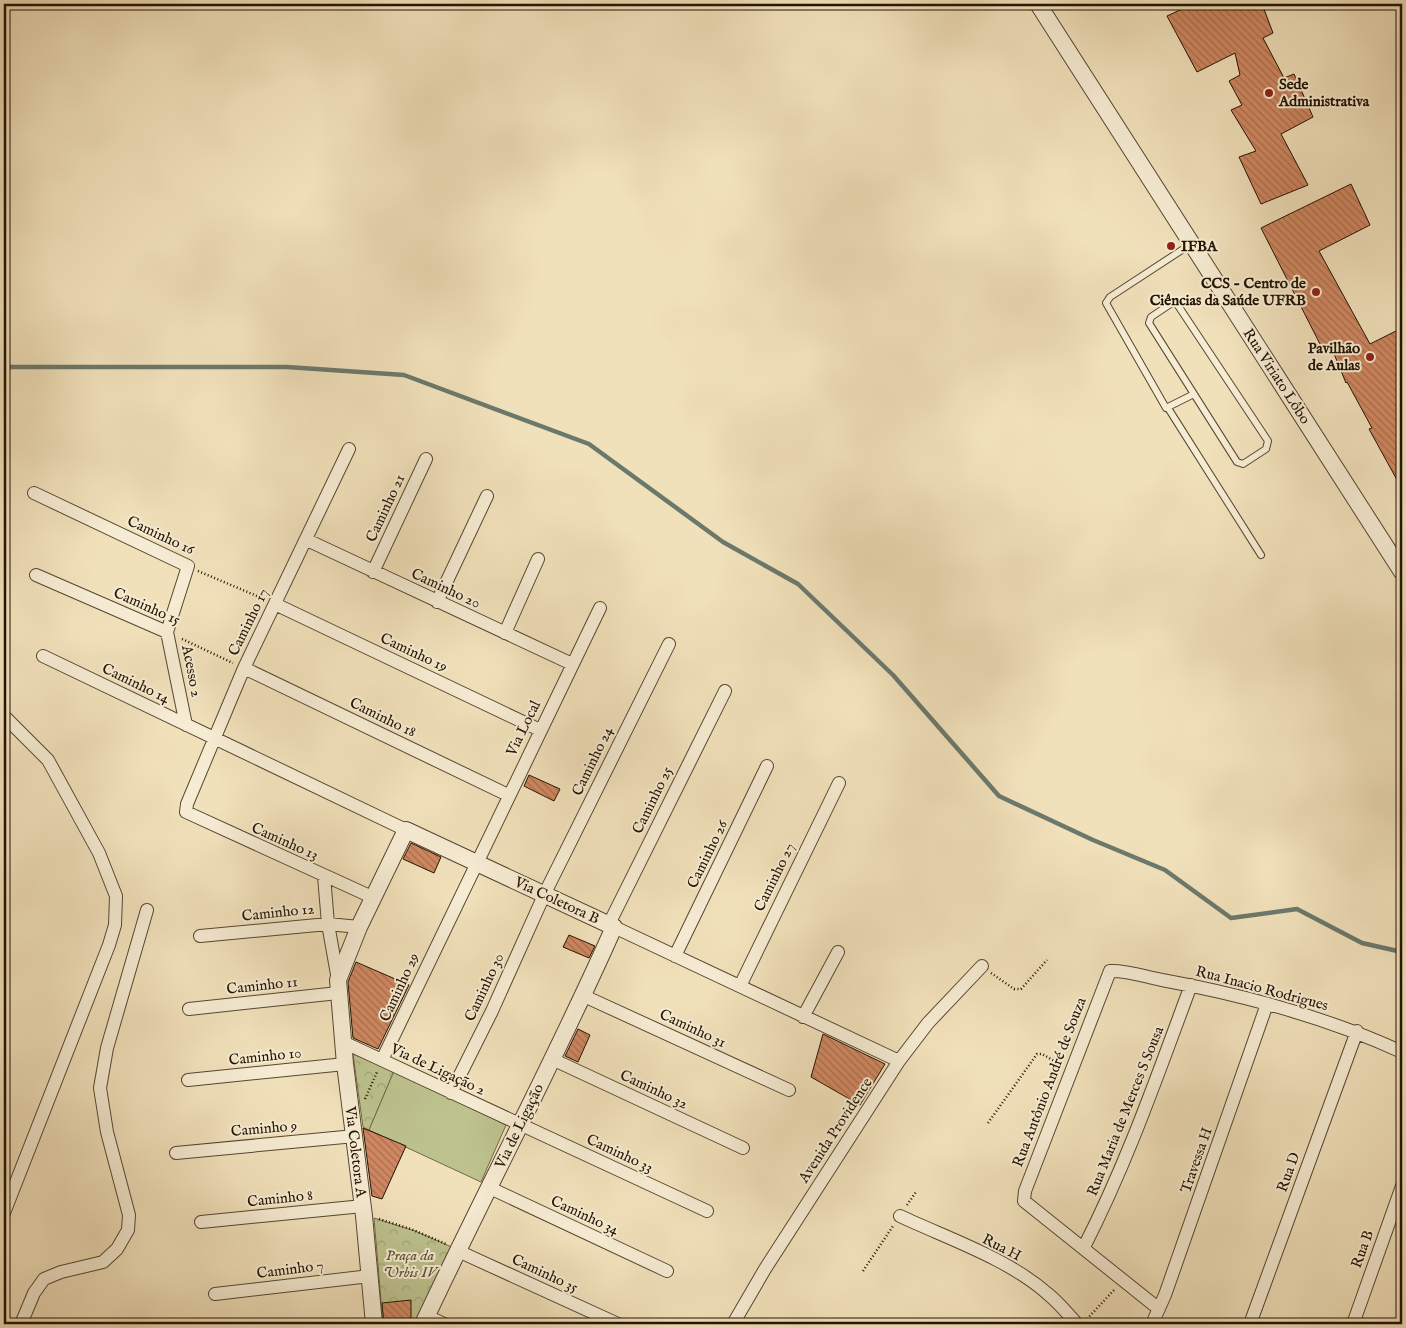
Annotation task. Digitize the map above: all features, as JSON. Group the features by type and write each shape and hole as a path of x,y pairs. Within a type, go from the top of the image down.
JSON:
{"street":[{"name":"Rua Viriato Lôbo","path":"1038,4 1402,572"},
{"name":"Caminho 17","path":"186,812 187,804 244,668 349,450"},
{"name":"Caminho 21","path":"373,572 426,459"},
{"name":"Caminho 16","path":"34,493 188,566"},
{"path":"437,602 487,496"},
{"name":"Caminho 20","path":"307,540 572,664"},
{"path":"505,633 538,559"},
{"name":"Acesso 2","path":"186,725 167,632 188,566"},
{"name":"Caminho 15","path":"36,575 167,632"},
{"name":"Caminho 19","path":"274,604 540,730"},
{"name":"Via Local","path":"476,863 600,608"},
{"name":"Caminho 24","path":"544,893 669,644"},
{"name":"Caminho 14","path":"43,656 214,738"},
{"name":"Caminho 18","path":"244,668 508,795"},
{"name":"Caminho 25","path":"612,926 725,690"},
{"path":"4,716 37,748 57,774 112,883 117,912 109,944 4,1213"},
{"name":"Via Coletora B","path":"214,738 899,1061"},
{"name":"Caminho 26","path":"676,956 768,766"},
{"name":"Caminho 27","path":"740,986 839,783"},
{"name":"Caminho 13","path":"186,812 372,897"},
{"name":"Via Coletora A","path":"338,987 359,927 406,830"},
{"name":"Caminho 29","path":"382,1060 476,863"},
{"name":"Via Coletora A","path":"324,876 328,924 338,987 345,1064 364,1211 374,1324"},
{"name":"Caminho 30","path":"451,1093 492,1011 544,893"},
{"path":"21,1324 34,1294 44,1279 56,1273 103,1262 117,1249 128,1230 129,1215 107,1132 100,1088 107,1048 147,910"},
{"name":"Caminho 12","path":"200,936 328,924 359,927"},
{"name":"Via de Ligação","path":"425,1320 490,1188 518,1124 584,996 612,926"},
{"path":"803,1017 838,952"},
{"name":"Avenida Providence","path":"733,1324 771,1260 899,1061 928,1023 982,966"},
{"name":"Rua Inacio Rodrigues","path":"1110,971 1191,985 1267,1004 1357,1031 1402,1052"},
{"name":"Rua Antônio André de Souza","path":"1084,1247 1026,1204 1024,1200 1025,1191 1110,971"},
{"name":"Rua Maria de Merces S Sousa","path":"1084,1247 1110,1194 1149,1098 1191,985"},
{"name":"Caminho 11","path":"189,1009 338,987"},
{"name":"Caminho 31","path":"584,996 789,1090"},
{"name":"Travessa H","path":"1152,1324 1159,1309 1267,1004"},
{"name":"Rua D","path":"1250,1324 1357,1031"},
{"name":"Via de Ligação 2","path":"343,1042 518,1124"},
{"name":"Caminho 32","path":"552,1059 743,1148"},
{"name":"Caminho 10","path":"188,1080 345,1064"},
{"name":"Caminho 33","path":"518,1124 707,1211"},
{"name":"Caminho 9","path":"176,1153 355,1136"},
{"name":"Rua B","path":"1353,1324 1402,1186"},
{"name":"Caminho 34","path":"490,1188 667,1271"},
{"name":"Caminho 8","path":"201,1222 364,1211"},
{"name":"Rua H","path":"900,1216 981,1254 1031,1281 1049,1294 1078,1324"},
{"path":"1084,1247 1159,1309"},
{"name":"Caminho 35","path":"458,1250 618,1324"},
{"name":"Caminho 7","path":"215,1294 370,1276"},
{"path":"425,1320 444,1324"}],"lane":[{"path":"1192,243 1110,297 1106,303 1168,408 1261,555"},
{"path":"1175,301 1268,441 1268,447 1242,464 1239,464 1194,394 1148,321 1175,301"},
{"path":"1168,408 1194,394"}],"path":[{"name":"Caminho 16","path":"188,566 274,604"},
{"name":"Caminho 15","path":"167,632 244,668"},
{"path":"982,966 1014,989 1021,989 1047,960"},
{"path":"988,1123 1037,1054 1042,1054 1071,1071"},
{"path":"364,1101 382,1060"},
{"path":"863,1271 916,1192"},
{"path":"364,1211 458,1250"},
{"path":"1082,1324 1124,1280"}],"green space":[{"path":"353,1054 394,1071 369,1130 363,1127"},
{"path":"394,1071 506,1125 481,1182 369,1130"},
{"name":"Praça da Urbis IV","path":"374,1218 415,1231 454,1248 417,1324 383,1324"}],"building":[{"path":"1193,4 1262,4 1273,33 1263,38 1284,78 1294,74 1313,117 1281,134 1308,185 1261,204 1239,157 1256,151 1231,110 1242,105 1229,81 1240,75 1235,53 1197,72 1167,16"},
{"path":"1351,184 1370,225 1319,251 1370,344 1402,328 1402,489 1369,429 1372,428 1346,383 1330,344 1322,348 1261,228"},
{"path":"529,775 560,789 554,801 524,786"},
{"path":"411,843 441,857 434,873 403,859"},
{"path":"569,935 595,946 589,958 563,947"},
{"path":"356,962 409,985 378,1049 353,1038 348,982"},
{"path":"578,1029 590,1035 578,1062 565,1056"},
{"path":"823,1034 885,1064 860,1105 811,1077"},
{"path":"363,1128 406,1146 382,1199 372,1196"},
{"path":"411,1300 411,1322 384,1324 382,1303"}],"waterway":[{"path":"4,367 287,367 404,375 589,444 723,542 798,584 893,675 999,796 1093,840 1165,870 1231,918 1297,909 1362,943 1402,952"}],"place":[{"name":"Sede Administrativa","path":"1269,93"},
{"name":"IFBA","path":"1171,246"},
{"name":"CCS - Centro de Ciências da Saúde UFRB","path":"1316,292"},
{"name":"Pavilhão de Aulas","path":"1370,357"}]}
